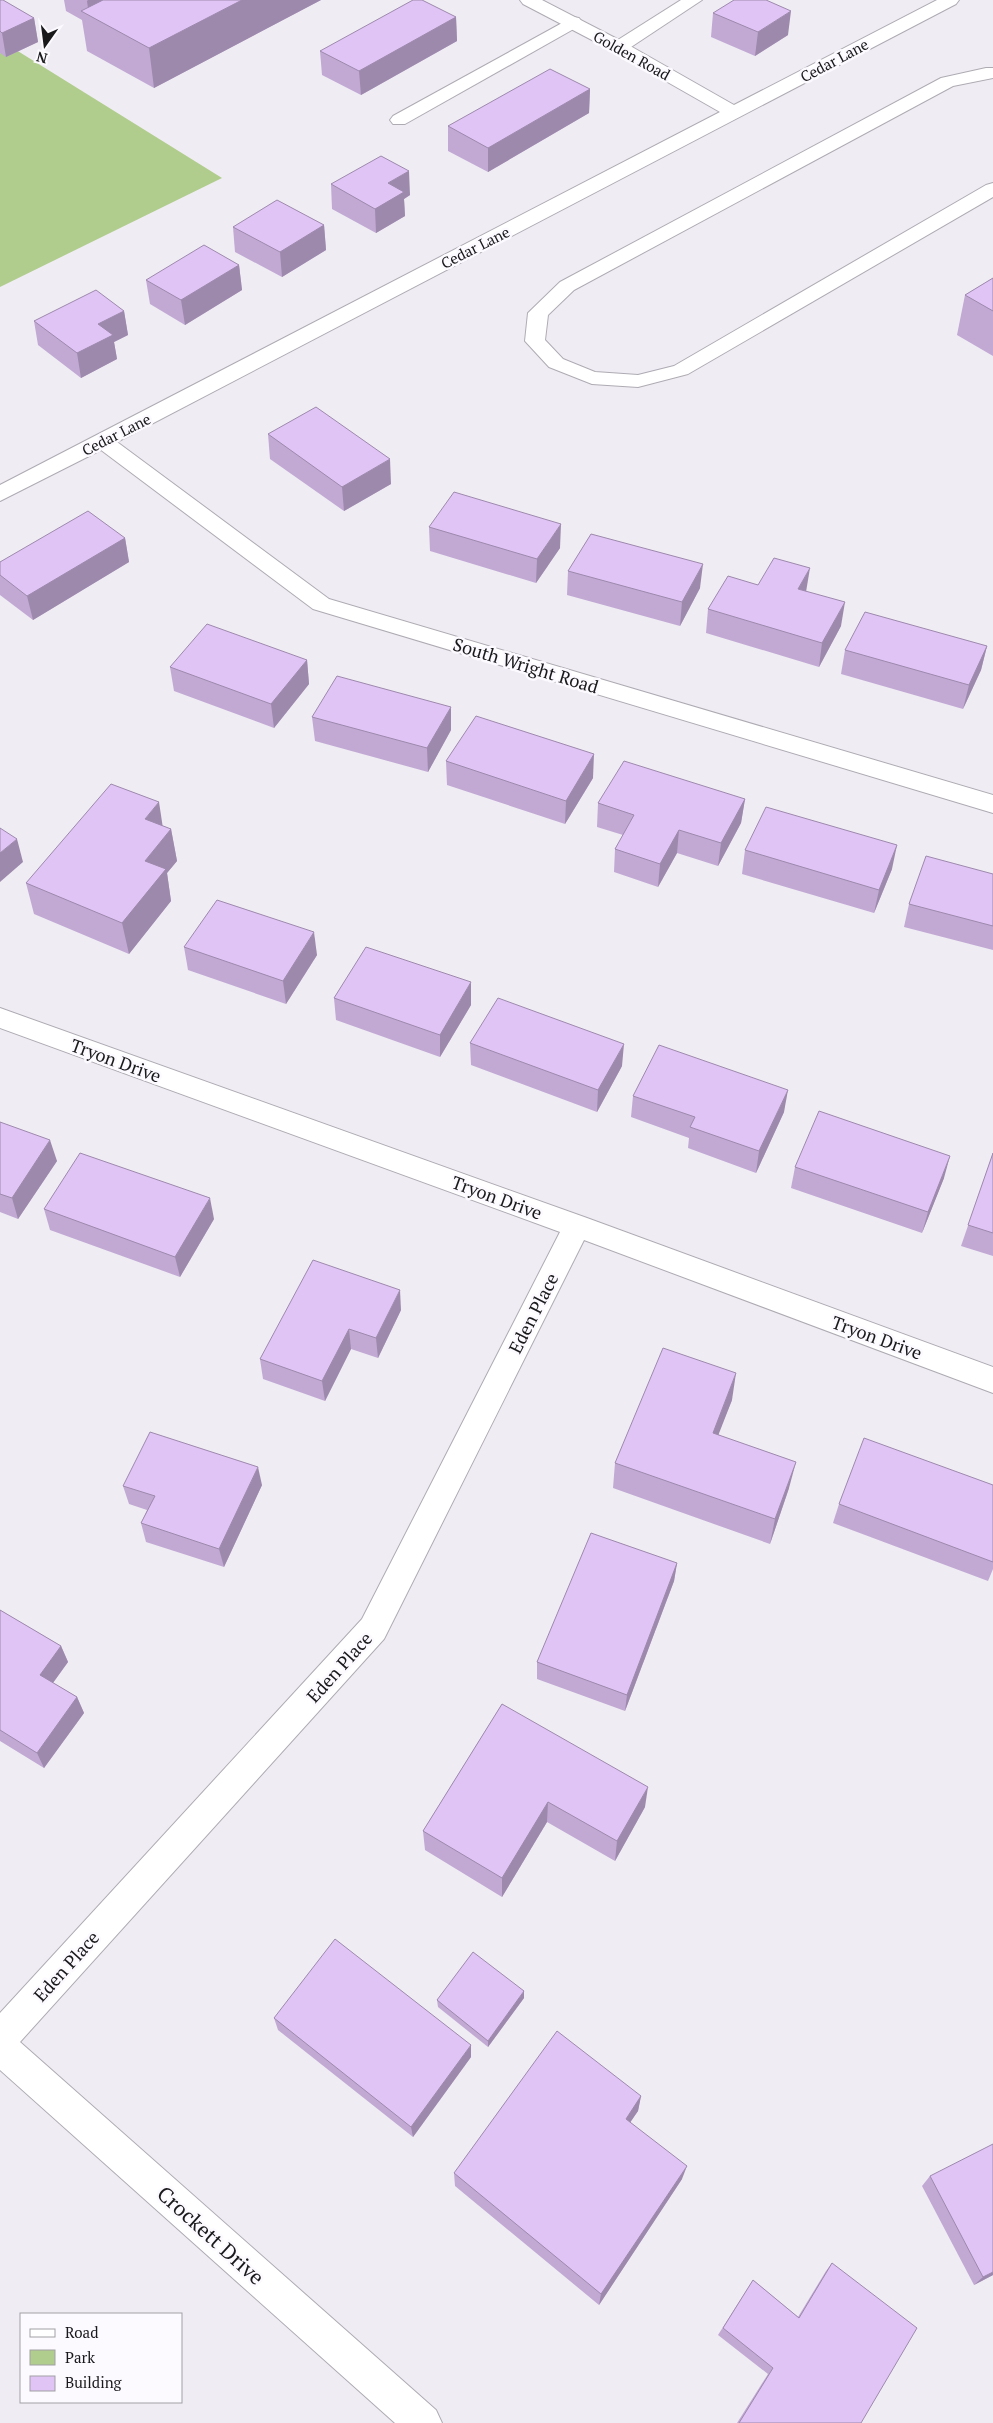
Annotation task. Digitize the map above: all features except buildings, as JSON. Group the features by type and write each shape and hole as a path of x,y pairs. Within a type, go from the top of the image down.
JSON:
{"street":[{"name":"Golden Road","path":"529,0 619,46 734,113"},
{"path":"619,46 693,0"},
{"name":"Cedar Lane","path":"0,494 950,0"},
{"path":"399,120 573,22"},
{"path":"993,73 986,72 947,82 567,286 538,313 536,341 556,363 592,378 638,381 681,370 914,232 993,189"},
{"name":"South Wright Road","path":"102,441 322,604 993,804"},
{"name":"Tryon Drive","path":"0,1018 577,1226 993,1380"},
{"name":"Eden Place","path":"0,2038 373,1629 577,1226"},
{"name":"Crockett Drive","path":"0,2047 422,2423"}],"green space":[{"path":"0,40 222,178 0,287"}]}
